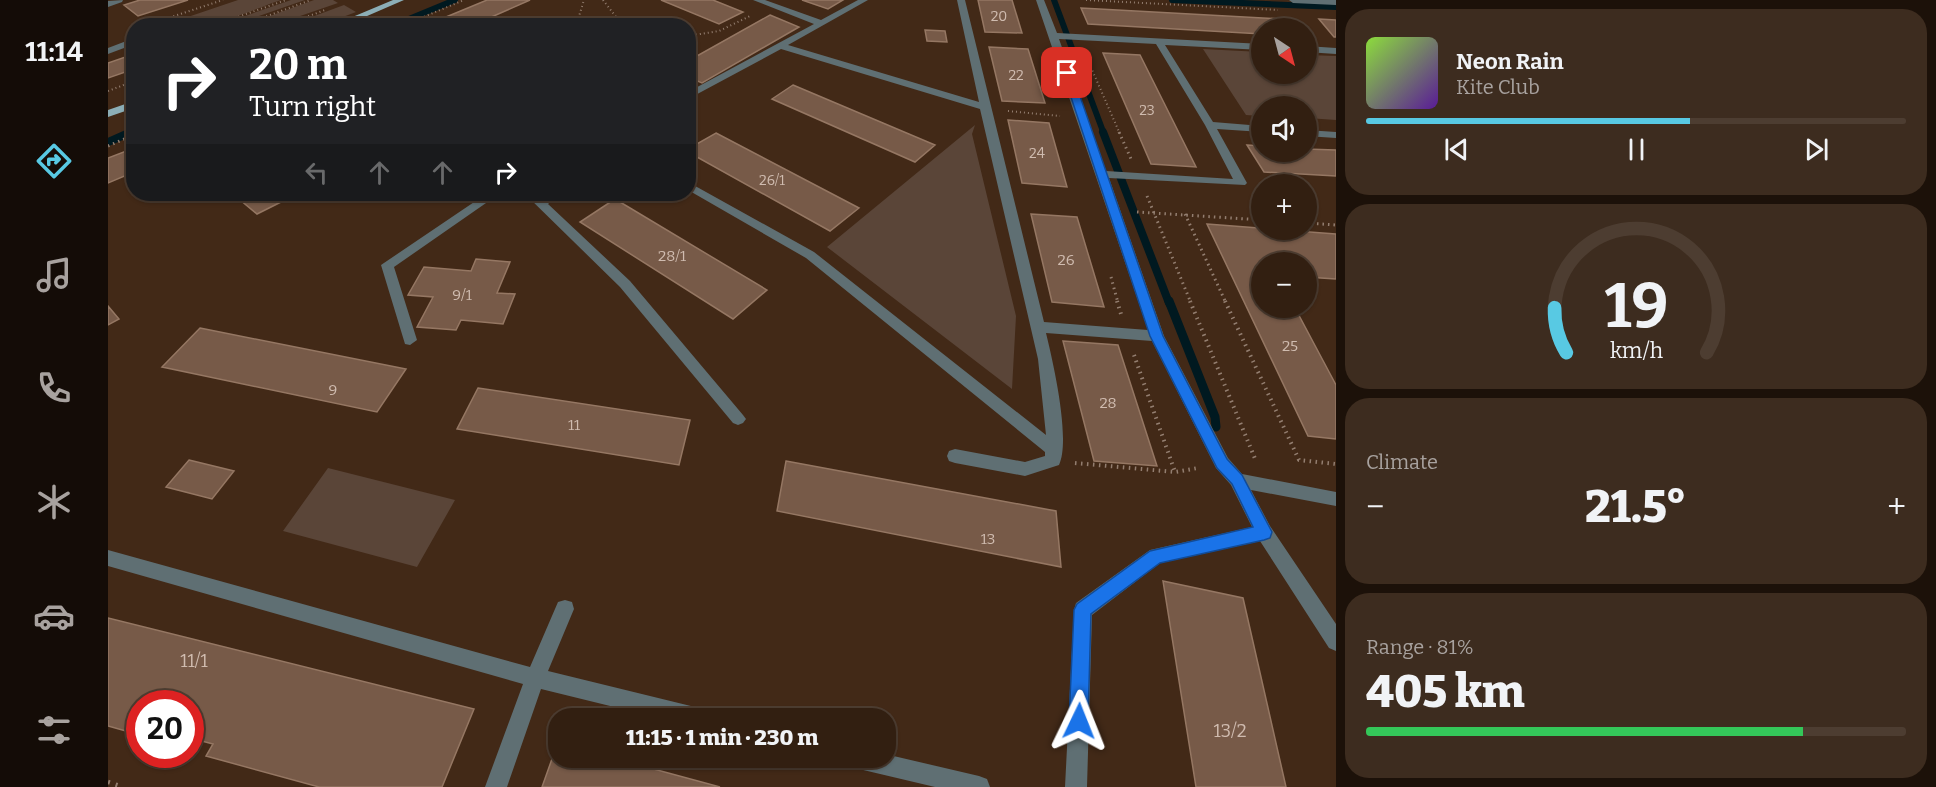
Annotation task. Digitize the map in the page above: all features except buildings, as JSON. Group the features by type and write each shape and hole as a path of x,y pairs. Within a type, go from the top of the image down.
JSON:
{"main road":[{"path":"355,18 400,0"},
{"path":"108,114 126,107"}],"street":[{"path":"108,4 119,0"},
{"path":"757,0 821,23"},
{"path":"696,92 864,0"},
{"path":"961,0 1037,327 1050,398 1054,455"},
{"path":"1040,0 1157,336 1222,463 1237,480 1264,532 1336,641"},
{"path":"1293,0 1336,2"},
{"path":"1054,36 1251,46"},
{"path":"1100,174 1241,183 1210,125 1159,42"},
{"path":"108,51 126,45"},
{"path":"781,46 985,107"},
{"path":"1317,50 1336,51"},
{"path":"1210,125 1251,128"},
{"path":"1317,134 1336,135"},
{"path":"696,190 810,255 1054,455"},
{"path":"410,340 387,265 483,201"},
{"path":"538,201 625,284 738,419"},
{"path":"541,204 545,201"},
{"path":"1037,327 1157,336"},
{"path":"955,456 1025,469 1054,455"},
{"path":"1237,480 1336,500"},
{"path":"1077,787 1083,610 1156,556 1264,532"},
{"path":"108,558 535,678 658,708"},
{"path":"496,787 535,678 565,609"},
{"path":"896,767 980,787"}],"path":[{"path":"168,18 223,0"},
{"path":"235,18 286,0"},
{"path":"262,18 311,0"},
{"path":"421,18 464,0"},
{"path":"578,18 584,0"},
{"path":"603,0 617,18"},
{"path":"1086,0 1288,11"},
{"path":"696,35 719,31 772,5"},
{"path":"304,18 325,10"},
{"path":"1078,38 1154,212 1268,485"},
{"path":"108,91 126,84"},
{"path":"985,107 1061,116"},
{"path":"108,146 126,138"},
{"path":"1112,209 1251,219"},
{"path":"1185,214 1299,460 1336,464"},
{"path":"1317,224 1336,225"},
{"path":"1054,455 1175,472 1255,458"},
{"path":"108,782 123,787"}],"shaded area":[{"path":"238,0 281,0 232,18 185,18"},
{"path":"291,0 305,0 253,18 239,18"},
{"path":"314,0 333,0 338,3 294,18 264,18"},
{"path":"344,5 356,12 340,18 309,18"},
{"path":"1203,49 1251,51 1251,84 1317,84 1317,55 1336,56 1336,120 1317,119 1317,96 1251,96 1251,115 1246,115"},
{"path":"975,125 972,134 1016,316 1012,389 827,247"},
{"path":"328,468 455,500 417,567 283,531"}],"waterway":[{"path":"411,18 455,0"},
{"path":"1054,0 1104,134"},
{"path":"1172,0 1336,7"},
{"path":"1103,132 1169,303"},
{"path":"108,142 126,134"},
{"path":"1169,301 1215,417 1216,427"}],"route":[{"path":"1067,73 1157,336 1222,463 1237,480 1264,532 1156,556 1083,610 1079,721"}]}
